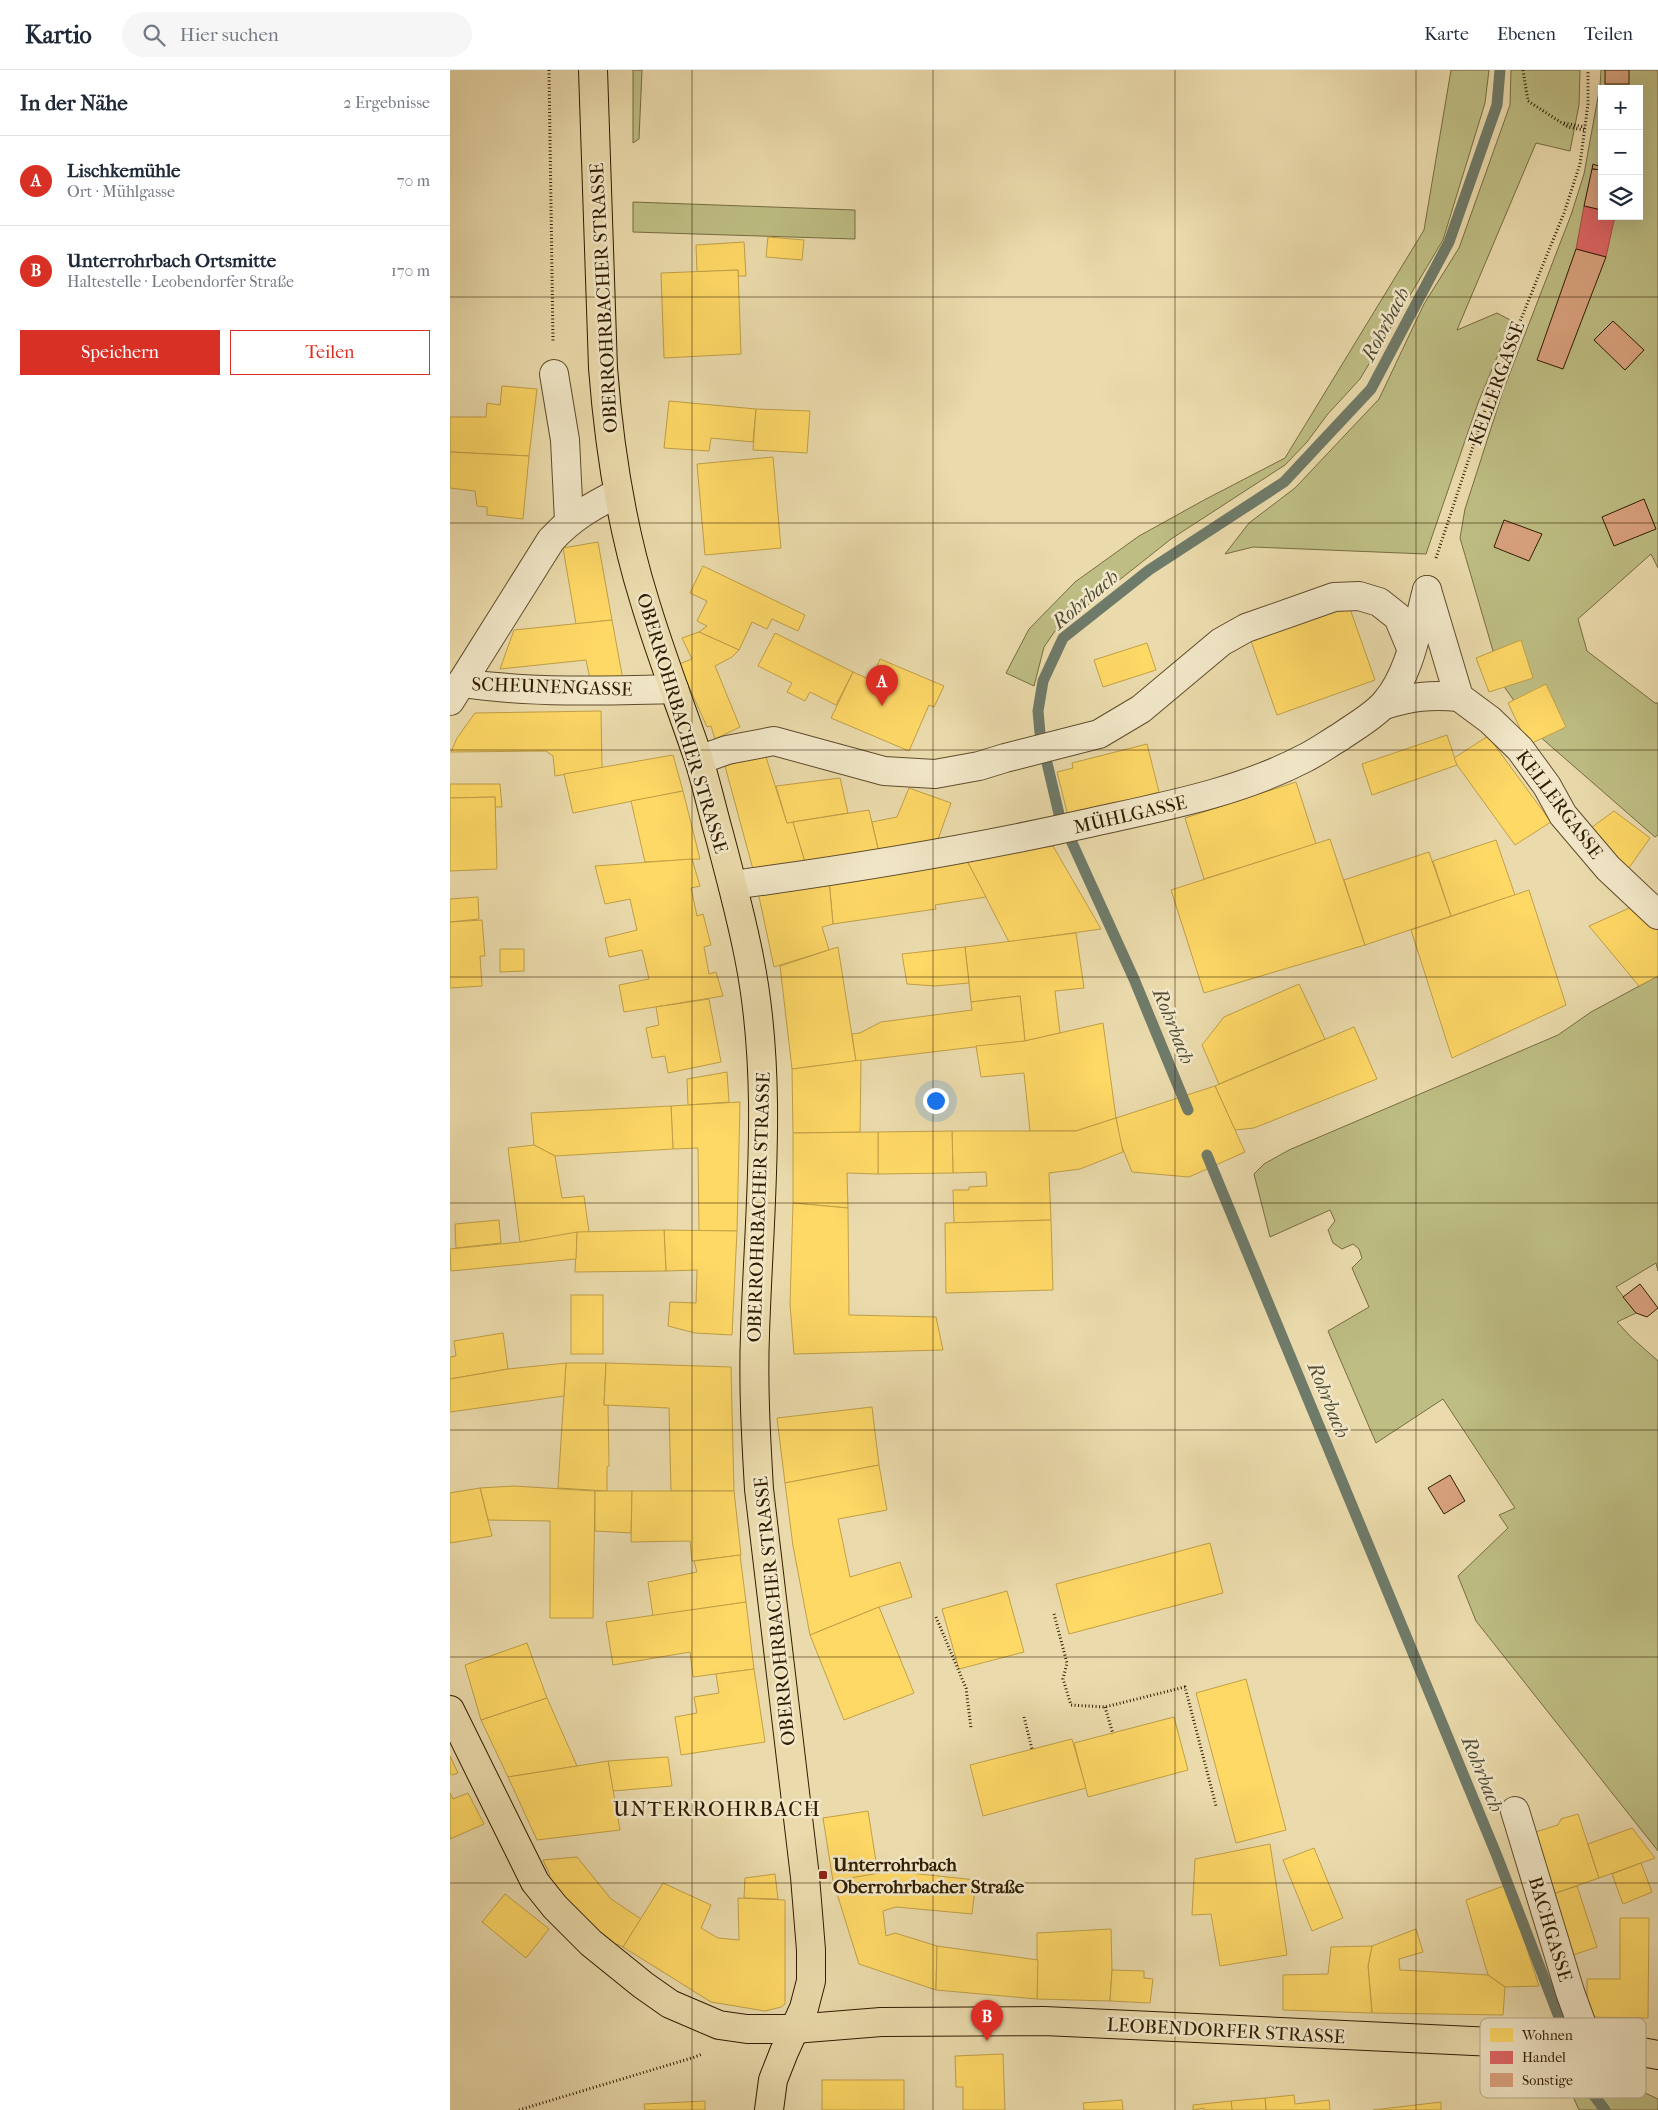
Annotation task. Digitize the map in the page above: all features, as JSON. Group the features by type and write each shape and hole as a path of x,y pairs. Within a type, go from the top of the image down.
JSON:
{"main road":[{"name":"OBERROHRBACHER STRASSE","path":"593,70 603,368 606,413 618,493 643,599 699,760 733,885 758,1010 764,1142 753,1391 759,1489 805,1877 811,1950 811,1981 804,2008 773,2080 769,2110"},
{"name":"LEOBENDORFER STRASSE","path":"450,1710 522,1858 535,1882 555,1907 591,1943 670,2004 719,2025 747,2029 794,2029 882,2022 1044,2021 1480,2041"}],"street":[{"path":"554,374 565,440 569,521"},
{"name":"SCHEUNENGASSE","path":"456,692 551,540 569,521 618,493"},
{"path":"1384,705 1414,696 1459,696 1427,590"},
{"name":"MÜHLGASSE","path":"733,885 900,860 1042,834 1179,804 1220,793 1265,776 1306,758 1384,705 1396,690 1411,648 1427,590"},
{"path":"699,760 727,750 774,741 884,771 942,774 979,766 1099,734 1140,708 1174,683 1203,655 1230,637 1246,628 1334,597 1358,596 1378,602 1398,617 1411,648"},
{"name":"SCHEUNENGASSE","path":"456,692 492,688 674,689"},
{"name":"KELLERGASSE","path":"1459,696 1490,720 1520,749 1547,786 1563,815 1608,868 1658,915"},
{"name":"BACHGASSE","path":"1515,1811 1578,2018"}],"path":[{"path":"549,70 554,374"},
{"path":"1523,70 1528,101 1568,127 1584,129"},
{"name":"KELLERGASSE","path":"1427,590 1443,532 1488,398 1564,213 1580,164 1588,104 1588,70"},
{"path":"1054,1614 1067,1662 1063,1679 1071,1705 1105,1707 1185,1687 1216,1806"},
{"path":"936,1617 966,1688 971,1728"},
{"path":"1105,1707 1113,1734"},
{"path":"1024,1717 1032,1749"},
{"path":"519,2110 695,2058 747,2029"}],"green space":[{"path":"633,70 642,70 639,139 633,143"},
{"path":"1451,70 1489,70 1485,103 1443,240 1360,379 1285,465 1171,539 1055,631 1044,647 1034,686 1006,673 1029,629 1075,582 1139,536 1285,458 1424,230"},
{"path":"1511,70 1580,70 1579,105 1570,151 1536,143 1457,330 1497,313 1512,321 1478,403 1426,554 1253,547 1225,554 1249,523 1295,488 1379,399 1424,304 1459,248 1510,105"},
{"path":"1601,70 1658,70 1658,568 1651,554 1578,619 1587,651 1655,703 1658,703 1658,835 1655,837 1538,735 1503,685 1460,538 1465,509 1503,391 1571,215 1584,174 1598,97 1598,220 1643,220 1643,85 1600,85"},
{"path":"633,202 855,210 855,239 633,232"},
{"path":"1658,976 1658,1271 1656,1263 1616,1287 1636,1313 1617,1322 1658,1361 1658,1851 1476,1621 1458,1576 1508,1528 1499,1515 1515,1508 1443,1399 1376,1443 1328,1331 1369,1307 1352,1268 1362,1258 1359,1249 1353,1244 1342,1249 1333,1243 1328,1230 1335,1221 1330,1210 1270,1237 1254,1174 1264,1164 1289,1150 1558,1035 1591,1012"},
{"path":"1646,2093 1658,2099 1658,2110 1579,2110 1574,2098 1646,2098"}],"building: Wohnen":[{"path":"768,237 804,240 802,260 766,257"},
{"path":"744,242 746,276 738,276 738,270 697,272 696,245"},
{"path":"738,270 741,354 664,358 661,273"},
{"path":"502,386 537,389 529,456 450,452 450,417 486,417 487,403 500,405"},
{"path":"669,401 756,409 753,442 711,438 709,451 664,448"},
{"path":"756,409 810,411 807,453 753,450"},
{"path":"450,452 529,456 523,519 487,515 487,507 477,506 475,491 450,488"},
{"path":"773,457 781,548 705,555 697,464"},
{"path":"598,542 612,620 576,624 563,548"},
{"path":"703,566 805,615 798,631 772,619 767,629 752,622 739,650 699,632 707,626 697,621 707,601 690,593"},
{"path":"1349,606 1375,680 1277,715 1251,641"},
{"path":"612,620 623,680 591,683 586,660 500,669 514,630"},
{"path":"699,632 739,650 732,657 715,666 740,727 715,739 711,726 707,727 679,664 692,659 682,638"},
{"path":"775,633 853,672 836,705 810,692 805,701 787,692 792,683 758,666"},
{"path":"1521,640 1533,678 1489,692 1476,658"},
{"path":"1147,643 1156,670 1103,687 1094,660"},
{"path":"880,659 944,686 934,707 929,705 909,751 831,718 853,672 871,680"},
{"path":"1546,684 1566,727 1528,745 1508,703"},
{"path":"601,711 602,768 555,776 553,756 546,751 451,752 457,738 475,713"},
{"path":"1447,735 1457,765 1372,795 1362,764"},
{"path":"1488,736 1551,822 1515,845 1457,765 1454,758"},
{"path":"1147,744 1159,792 1068,816 1057,772 1073,768 1072,763"},
{"path":"765,754 787,823 793,822 806,865 754,873 725,766"},
{"path":"673,755 683,791 573,813 564,774"},
{"path":"840,778 848,813 787,823 776,786"},
{"path":"1296,782 1316,844 1204,879 1185,818"},
{"path":"450,784 500,784 502,807 495,807 495,797 450,798"},
{"path":"909,788 951,803 937,842 879,853 872,822 897,817"},
{"path":"683,791 700,859 645,862 631,801"},
{"path":"495,797 497,869 450,871 450,798"},
{"path":"869,810 879,853 806,865 793,822"},
{"path":"1614,811 1650,838 1626,872 1587,831"},
{"path":"1330,839 1365,945 1204,993 1171,890"},
{"path":"1496,840 1515,895 1451,916 1433,861"},
{"path":"1053,846 1101,929 1009,942 966,859"},
{"path":"1429,852 1451,916 1365,945 1344,880"},
{"path":"692,859 700,886 691,888 697,916 703,914 711,945 704,947 709,974 716,972 723,996 624,1012 619,985 649,979 642,950 609,957 605,938 637,930 630,899 605,904 595,866"},
{"path":"966,859 986,897 935,905 936,909 833,924 829,880"},
{"path":"829,880 833,924 822,927 829,950 774,967 758,892"},
{"path":"1529,890 1566,1005 1452,1058 1411,930"},
{"path":"478,897 479,919 450,922 450,899"},
{"path":"1634,906 1658,929 1658,976 1639,986 1589,926"},
{"path":"482,920 485,956 480,956 482,986 450,988 450,922"},
{"path":"1076,933 1084,988 1055,991 1060,1033 1025,1041 1020,996 971,1002 965,947"},
{"path":"838,947 856,1061 792,1069 780,966"},
{"path":"965,947 969,983 935,986 907,984 902,954"},
{"path":"500,949 524,949 524,971 500,972"},
{"path":"1299,984 1325,1039 1219,1084 1202,1045 1224,1017"},
{"path":"1020,996 1025,1041 856,1061 852,1034 860,1033 881,1022 972,1010 971,1002"},
{"path":"709,999 721,1062 668,1073 665,1056 652,1058 646,1028 659,1025 656,1007"},
{"path":"1103,1023 1116,1118 1076,1131 1030,1131 1024,1073 981,1077 976,1046 1025,1041"},
{"path":"1354,1027 1377,1079 1254,1128 1235,1130 1215,1086"},
{"path":"861,1060 860,1132 793,1133 792,1069"},
{"path":"727,1072 729,1102 688,1105 687,1079"},
{"path":"1215,1086 1245,1152 1189,1177 1132,1172 1120,1142 1116,1118"},
{"path":"740,1102 737,1231 699,1231 698,1148 673,1149 671,1106"},
{"path":"671,1106 673,1149 555,1156 534,1145 531,1113"},
{"path":"1116,1118 1123,1152 1080,1169 1049,1173 1051,1220 954,1223 953,1190 969,1190 969,1187 987,1186 986,1172 953,1173 952,1131 1076,1131"},
{"path":"952,1131 953,1173 878,1174 878,1132"},
{"path":"878,1132 878,1174 847,1173 848,1208 793,1203 793,1133"},
{"path":"534,1145 555,1156 562,1198 584,1196 589,1232 520,1242 508,1148"},
{"path":"793,1203 848,1208 849,1315 936,1317 943,1350 794,1354 790,1304"},
{"path":"499,1220 501,1243 456,1248 455,1224"},
{"path":"1051,1220 1053,1290 946,1293 945,1223"},
{"path":"664,1230 737,1231 732,1335 695,1333 668,1326 670,1302 696,1303 697,1270 666,1271"},
{"path":"664,1230 666,1271 575,1272 577,1232"},
{"path":"577,1232 576,1259 451,1271 450,1249 520,1242"},
{"path":"571,1295 603,1295 603,1354 571,1354"},
{"path":"503,1333 508,1369 450,1379 450,1357 456,1356 454,1341"},
{"path":"566,1363 606,1363 604,1405 608,1405 609,1466 607,1467 607,1491 558,1488"},
{"path":"566,1363 564,1396 450,1412 450,1379 508,1369"},
{"path":"606,1363 731,1367 734,1491 671,1491 669,1408 604,1405"},
{"path":"872,1407 879,1465 785,1483 777,1418"},
{"path":"879,1465 887,1510 838,1519 850,1577 900,1562 912,1597 879,1607 810,1635 793,1546 785,1483"},
{"path":"514,1486 595,1491 593,1618 550,1618 550,1521 488,1520 480,1488"},
{"path":"480,1488 492,1536 450,1543 450,1493"},
{"path":"595,1491 632,1491 631,1533 595,1531"},
{"path":"632,1491 734,1491 741,1555 692,1561 690,1541 631,1542"},
{"path":"1210,1543 1223,1593 1069,1634 1056,1584"},
{"path":"740,1555 746,1602 653,1616 648,1582 697,1572 694,1561"},
{"path":"1007,1591 1024,1652 959,1669 942,1609"},
{"path":"746,1602 754,1669 693,1677 690,1652 613,1665 606,1622"},
{"path":"879,1607 914,1693 844,1720 810,1635"},
{"path":"527,1643 547,1698 481,1720 465,1665"},
{"path":"754,1669 765,1742 681,1755 675,1717 697,1713 694,1697 719,1693 716,1674"},
{"path":"1246,1679 1286,1830 1236,1843 1196,1693"},
{"path":"547,1698 577,1766 508,1777 481,1720"},
{"path":"1174,1717 1188,1770 1088,1797 1074,1743"},
{"path":"1072,1739 1086,1788 983,1816 970,1765"},
{"path":"450,1756 458,1773 452,1775 450,1773"},
{"path":"668,1757 672,1786 613,1791 608,1761"},
{"path":"608,1761 620,1830 537,1840 508,1777"},
{"path":"450,1793 453,1799 468,1793 484,1824 450,1839"},
{"path":"868,1811 878,1874 833,1881 823,1818"},
{"path":"1578,1814 1599,1878 1547,1896 1526,1835 1558,1825 1561,1819"},
{"path":"1632,1828 1655,1858 1599,1878 1588,1844"},
{"path":"1270,1844 1287,1955 1220,1966 1211,1914 1192,1915 1195,1859"},
{"path":"1314,1848 1343,1918 1312,1931 1283,1860"},
{"path":"577,1857 611,1899 641,1919 623,1947 617,1944 614,1946 569,1905 546,1878 550,1875 543,1860"},
{"path":"1641,1863 1652,1892 1623,1904 1612,1874"},
{"path":"891,1871 976,1880 972,1914 896,1907 883,1911 886,1936 895,1933 937,1946 936,1990 859,1964 833,1881"},
{"path":"775,1874 778,1899 744,1898 745,1878"},
{"path":"663,1883 711,1905 701,1928 718,1938 739,1940 738,1898 785,1900 785,2004 781,2007 765,2011 711,2002 623,1947"},
{"path":"1506,1885 1539,1986 1505,1987 1488,1975 1466,1900"},
{"path":"1577,1886 1597,1947 1567,1957 1547,1896"},
{"path":"505,1894 549,1929 526,1958 482,1922"},
{"path":"1620,1918 1649,1918 1648,2018 1587,2017 1587,1979 1620,1979"},
{"path":"1111,1929 1112,1970 1110,2001 1037,1999 1037,1933"},
{"path":"1416,1929 1423,1952 1399,1959 1400,1970 1488,1975 1505,1987 1503,2015 1372,2013 1368,1966 1372,1946"},
{"path":"937,1946 1038,1960 1037,1999 936,1990"},
{"path":"1372,1946 1368,1966 1372,2013 1283,2010 1283,1975 1328,1974 1331,1947"},
{"path":"1112,1970 1144,1971 1144,1978 1153,1979 1150,2003 1110,2001"},
{"path":"1003,2054 1005,2110 963,2110 963,2087 956,2087 955,2056"},
{"path":"822,2080 904,2080 904,2110 822,2110"},
{"path":"1294,2095 1295,2104 1329,2100 1330,2110 1266,2110 1265,2098"},
{"path":"1265,2098 1266,2110 1232,2110 1231,2101"},
{"path":"1122,2100 1123,2110 1084,2110 1083,2103"},
{"path":"705,2101 705,2110 645,2110 644,2104"},
{"path":"1231,2101 1232,2110 1204,2110 1204,2108 1193,2110 1193,2105"},
{"path":"1441,2102 1441,2110 1373,2110"}],"building: Handel":[{"path":"1584,206 1598,209 1598,220 1614,220 1606,257 1576,249"}],"building: Sonstige":[{"path":"1605,70 1629,70 1629,84 1605,84"},
{"path":"1593,164 1598,166 1598,170 1592,169"},
{"path":"1592,169 1598,170 1598,209 1584,206"},
{"path":"1576,249 1606,257 1563,369 1537,360"},
{"path":"1613,321 1644,350 1625,370 1594,340"},
{"path":"1644,499 1656,529 1614,546 1602,517"},
{"path":"1504,520 1542,534 1529,561 1494,547"},
{"path":"1640,1284 1658,1308 1647,1317 1636,1313 1623,1297"},
{"path":"1450,1475 1465,1501 1444,1514 1428,1488"}],"waterway":[{"name":"Rohrbach","path":"1188,1110 1134,979 1059,814 1040,733 1038,711 1043,681 1063,638 1149,570 1284,482 1371,389 1449,242 1497,105 1500,70"},
{"name":"Rohrbach","path":"1207,1155 1497,1856 1559,2018"},
{"name":"Rohrbach","path":"1596,2098 1605,2110"}],"place":[{"name":"Lischkemühle","path":"882,706"},
{"name":"Unterrohrbach Oberrohrbacher Straße","path":"823,1875"},
{"name":"Unterrohrbach Ortsmitte","path":"987,2041"}],"district":[{"name":"UNTERROHRBACH","path":"717,1809"}]}
